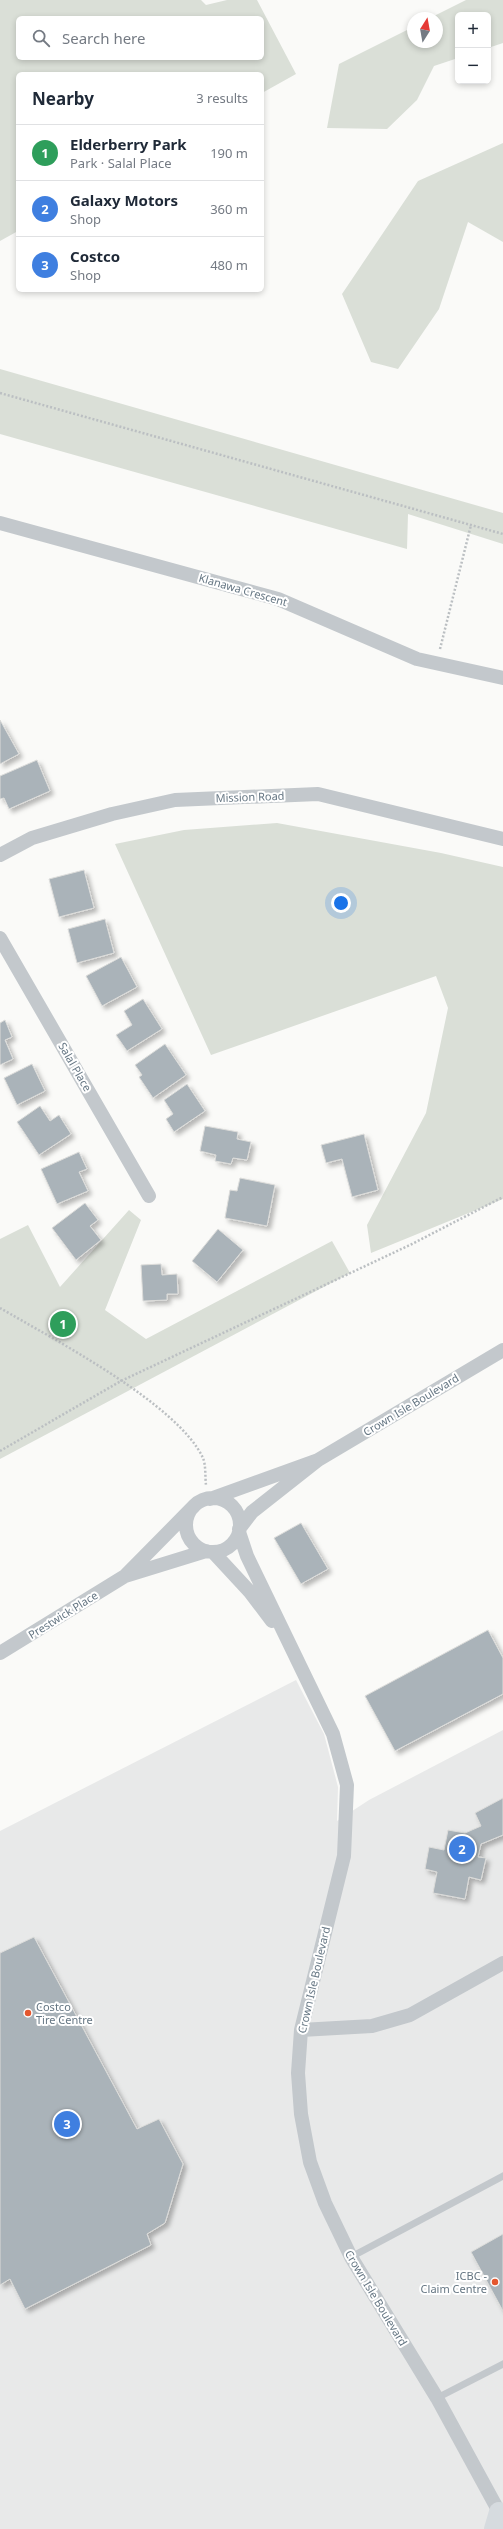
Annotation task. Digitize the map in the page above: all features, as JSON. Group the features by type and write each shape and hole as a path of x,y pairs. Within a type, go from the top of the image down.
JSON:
{"street":[{"name":"Klanawa Crescent","path":"0,523 278,599 417,659 503,678"},
{"name":"Mission Road","path":"0,855 32,838 112,814 175,800 318,794 503,839"},
{"name":"Salal Place","path":"0,938 149,1196"},
{"name":"Crown Isle Boulevard","path":"500,2518 437,2398 350,2257 325,2204 310,2162 301,2114 298,2073 301,2030 344,1856 347,1785 333,1734 247,1556 239,1530 252,1512 318,1460 503,1350"},
{"name":"Crown Isle Boulevard","path":"209,1499 318,1460"},
{"path":"209,1499 224,1501 231,1505 239,1517 239,1530 229,1546 209,1551 197,1547 187,1532 189,1514 194,1506 209,1499"},
{"name":"Prestwick Place","path":"0,1654 125,1576 194,1506"},
{"name":"Crown Isle Boulevard","path":"209,1551 250,1592 289,1644"},
{"name":"Prestwick Place","path":"125,1576 209,1551"},
{"path":"301,2030 372,2026 410,2015 503,1963"}],"lane":[{"path":"350,2257 503,2176"},
{"path":"437,2398 503,2364"}],"path":[{"path":"0,393 503,534"},
{"path":"436,663 471,525"},
{"path":"0,1451 122,1381 404,1247 503,1197"},
{"path":"0,1308 122,1381 178,1424 203,1458 209,1499"}],"shaded area":[{"path":"0,0 201,0 206,5 227,0 257,0 296,74 264,92 264,72 16,72 16,232 0,241"},
{"path":"466,0 503,0 503,43 491,47 491,12 455,12 455,59 434,66 417,100 387,129 327,128 339,64 407,30 407,48 443,48 442,12"},
{"path":"503,143 503,242 468,222 439,309 398,369 371,362 342,294 418,181"},
{"path":"0,369 503,513 503,544 408,514 407,549 0,434"},
{"path":"277,823 441,853 503,867 503,1199 371,1253 367,1225 426,1113 448,1008 436,976 211,1055 115,844 184,830"},
{"path":"129,1210 141,1220 105,1310 146,1339 332,1241 350,1273 0,1459 0,1239 28,1225 60,1287"},
{"path":"296,1680 324,1734 338,1787 337,1821 369,1800 503,1730 503,2529 0,2529 0,1831"}],"building":[{"path":"0,720 19,754 0,764"},
{"path":"37,760 50,791 9,809 4,798 0,799 0,776"},
{"path":"84,870 94,908 59,917 49,879"},
{"path":"105,919 114,953 77,963 68,929"},
{"path":"121,957 137,987 102,1006 86,976"},
{"path":"143,999 162,1029 127,1051 116,1035 132,1025 124,1011"},
{"path":"5,1020 12,1037 5,1040 13,1059 0,1065 0,1023"},
{"path":"165,1044 186,1075 153,1098 139,1077 142,1075 135,1065"},
{"path":"32,1064 45,1091 17,1105 4,1078"},
{"path":"187,1084 205,1111 174,1132 166,1119 173,1114 164,1100"},
{"path":"40,1106 50,1121 59,1115 71,1134 39,1155 17,1122"},
{"path":"205,1126 238,1132 237,1139 251,1142 247,1160 233,1158 231,1164 215,1161 216,1155 200,1151"},
{"path":"364,1134 378,1190 352,1197 342,1159 326,1163 321,1145"},
{"path":"79,1152 87,1169 79,1172 88,1191 57,1204 41,1169"},
{"path":"240,1178 275,1185 267,1226 225,1218 230,1190 237,1191"},
{"path":"85,1203 98,1220 90,1226 101,1240 76,1260 52,1228"},
{"path":"218,1229 243,1250 217,1282 192,1261"},
{"path":"161,1264 162,1275 177,1274 178,1294 167,1294 167,1300 143,1301 141,1265"},
{"path":"301,1523 328,1569 301,1584 274,1538"},
{"path":"488,1630 503,1658 503,1694 395,1751 365,1696"},
{"path":"503,1798 503,1835 481,1844 478,1857 486,1858 481,1880 469,1877 465,1899 433,1893 437,1872 425,1869 429,1847 444,1850 448,1830 465,1833 481,1826 475,1813"},
{"path":"34,1937 137,2129 159,2119 183,2164 165,2223 147,2234 151,2245 25,2309 10,2279 0,2285 0,1953"},
{"name":"ICBC - Claim Centre","path":"503,2234 503,2311 471,2252"}],"place":[{"name":"Elderberry Park","path":"63,1324"},
{"name":"Galaxy Motors","path":"462,1849"},
{"name":"Costco Tire Centre","path":"28,2013"},
{"name":"Costco","path":"67,2124"},
{"name":"ICBC - Claim Centre","path":"495,2282"}]}
